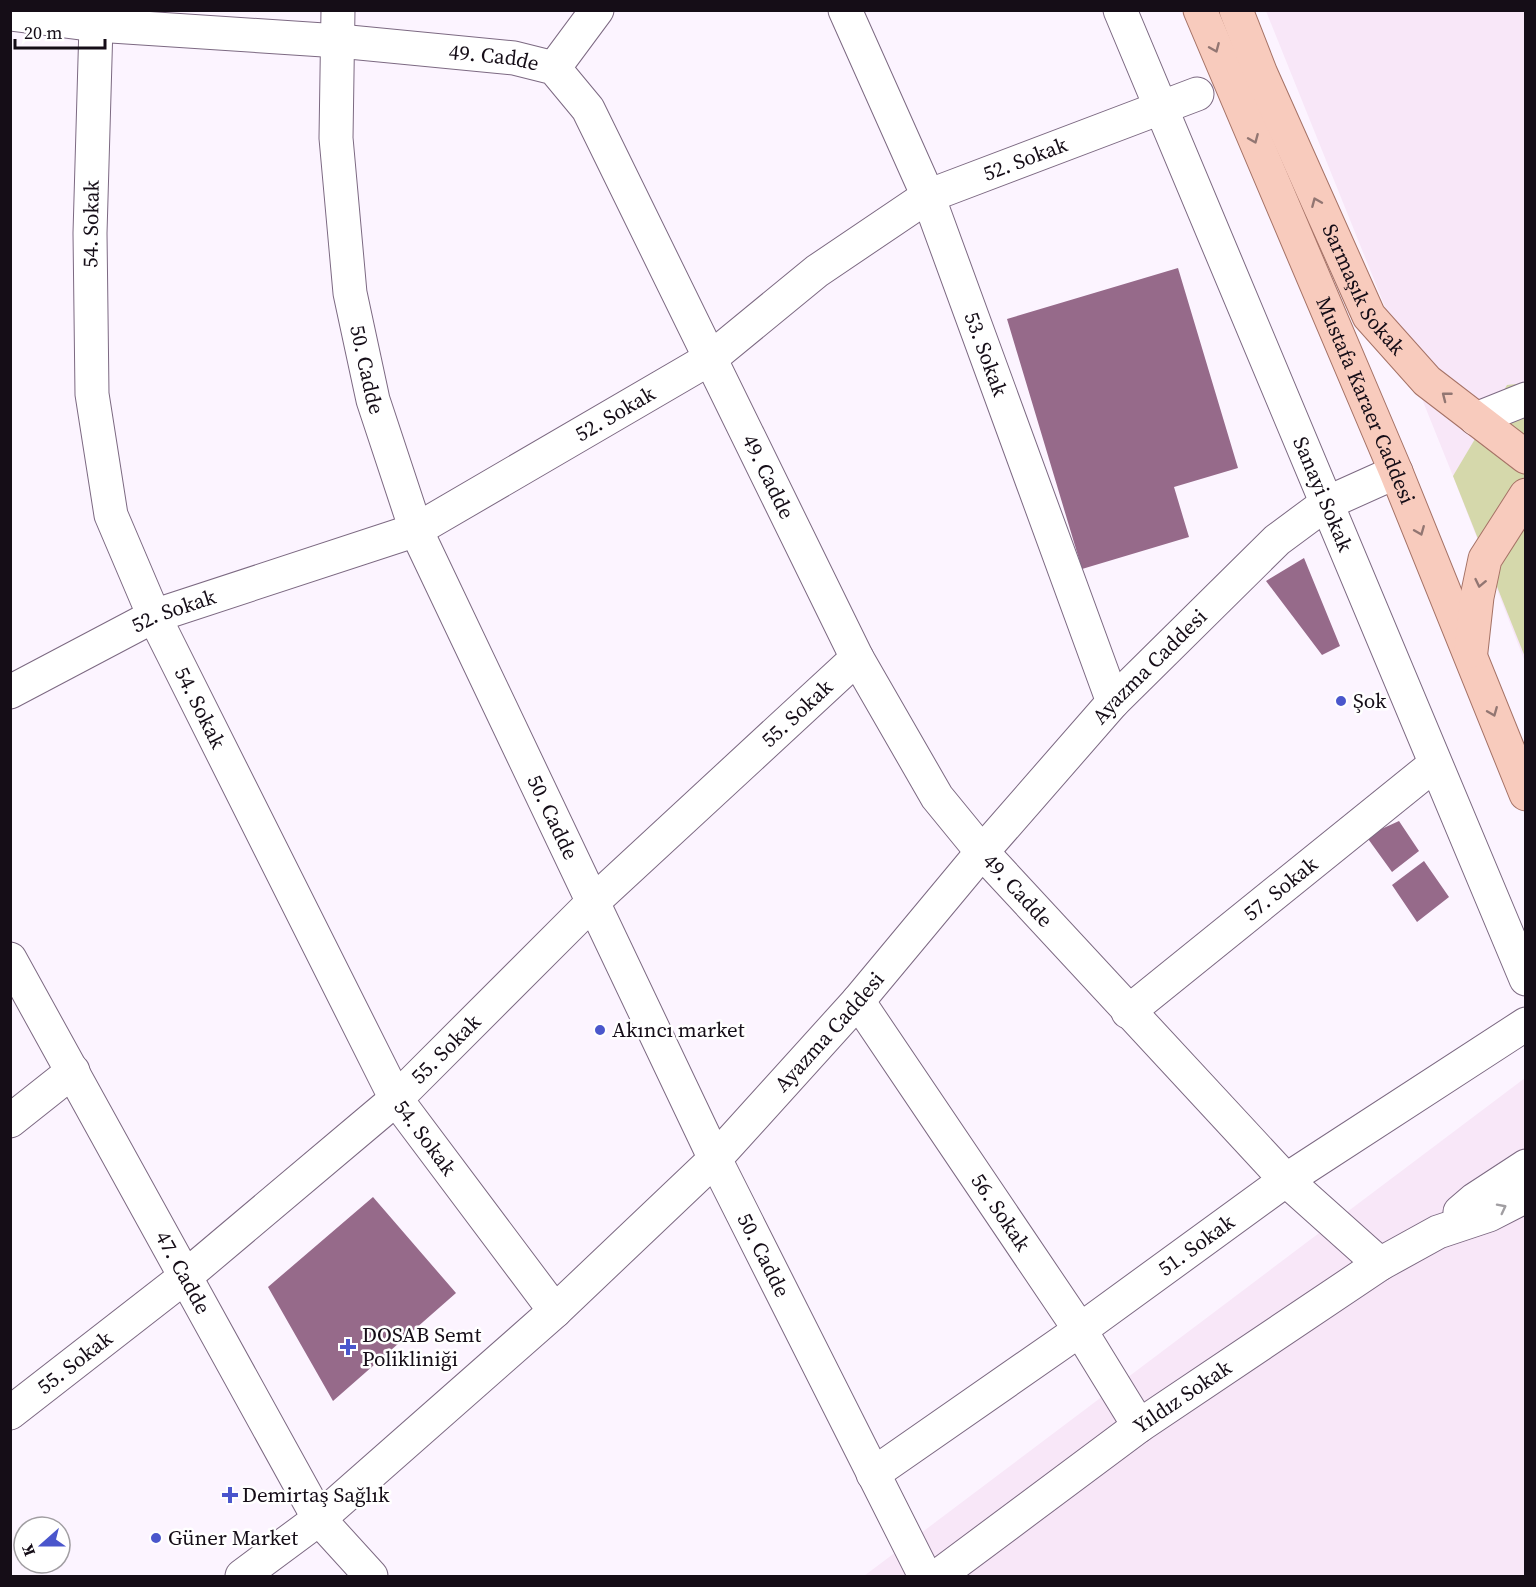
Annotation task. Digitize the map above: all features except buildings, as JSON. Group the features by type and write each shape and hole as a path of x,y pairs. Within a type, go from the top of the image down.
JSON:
{"main road":[{"name":"Mustafa Karaer Caddesi","path":"1200,10 1396,472 1526,794"},
{"name":"Sarmaşık Sokak","path":"1236,10 1261,74 1369,316 1427,381 1526,457"},
{"path":"1471,657 1477,597 1485,559 1512,530 1526,495"}],"street":[{"path":"554,68 597,10"},
{"name":"53. Sokak","path":"845,10 928,196 1113,702"},
{"name":"Sanayi Sokak","path":"1120,10 1163,108 1434,765 1526,979"},
{"name":"49. Cadde","path":"10,14 96,25 338,26 514,58 554,68 588,109 857,658 937,797 981,852 1286,1180 1380,1264"},
{"name":"54. Sokak","path":"96,25 90,233 92,394 111,515 154,616 396,1099 555,1311"},
{"name":"50. Cadde","path":"338,26 336,138 350,293 373,400 416,530 715,1159 925,1576"},
{"name":"52. Sokak","path":"10,692 154,616 416,530 711,358 817,271 928,196 1197,94"},
{"path":"1476,419 1526,399"},
{"name":"Ayazma Caddesi","path":"242,1576 319,1519 555,1311 715,1159 858,1001 981,852 1113,702 1277,540 1327,503 1396,472"},
{"name":"55. Sokak","path":"10,1413 186,1276 396,1099 593,902 857,658"},
{"name":"57. Sokak","path":"1128,1012 1434,765"},
{"name":"47. Cadde","path":"10,959 319,1519 371,1576"},
{"name":"56. Sokak","path":"858,1001 1080,1330 1139,1426"},
{"name":"51. Sokak","path":"873,1474 1080,1330 1286,1180 1526,1024"},
{"path":"10,1120 73,1071"},
{"name":"Yıldız Sokak","path":"1438,1232 1474,1200 1526,1166"},
{"name":"Yıldız Sokak","path":"938,1576 1139,1426 1380,1264 1438,1232 1489,1215 1526,1196"}],"shaded area":[{"path":"1266,11 1525,11 1525,662 1453,476"},
{"path":"1525,1078 1525,1576 864,1576"}],"green space":[{"path":"1525,383 1525,657 1453,476 1507,385"}],"place":[{"name":"Şok","path":"1341,701"},
{"name":"Akıncı market","path":"600,1030"},
{"name":"DOSAB Semt Polikliniği","path":"348,1347"},
{"name":"Demirtaş Sağlık","path":"230,1495"},
{"name":"Güner Market","path":"156,1538"}]}
